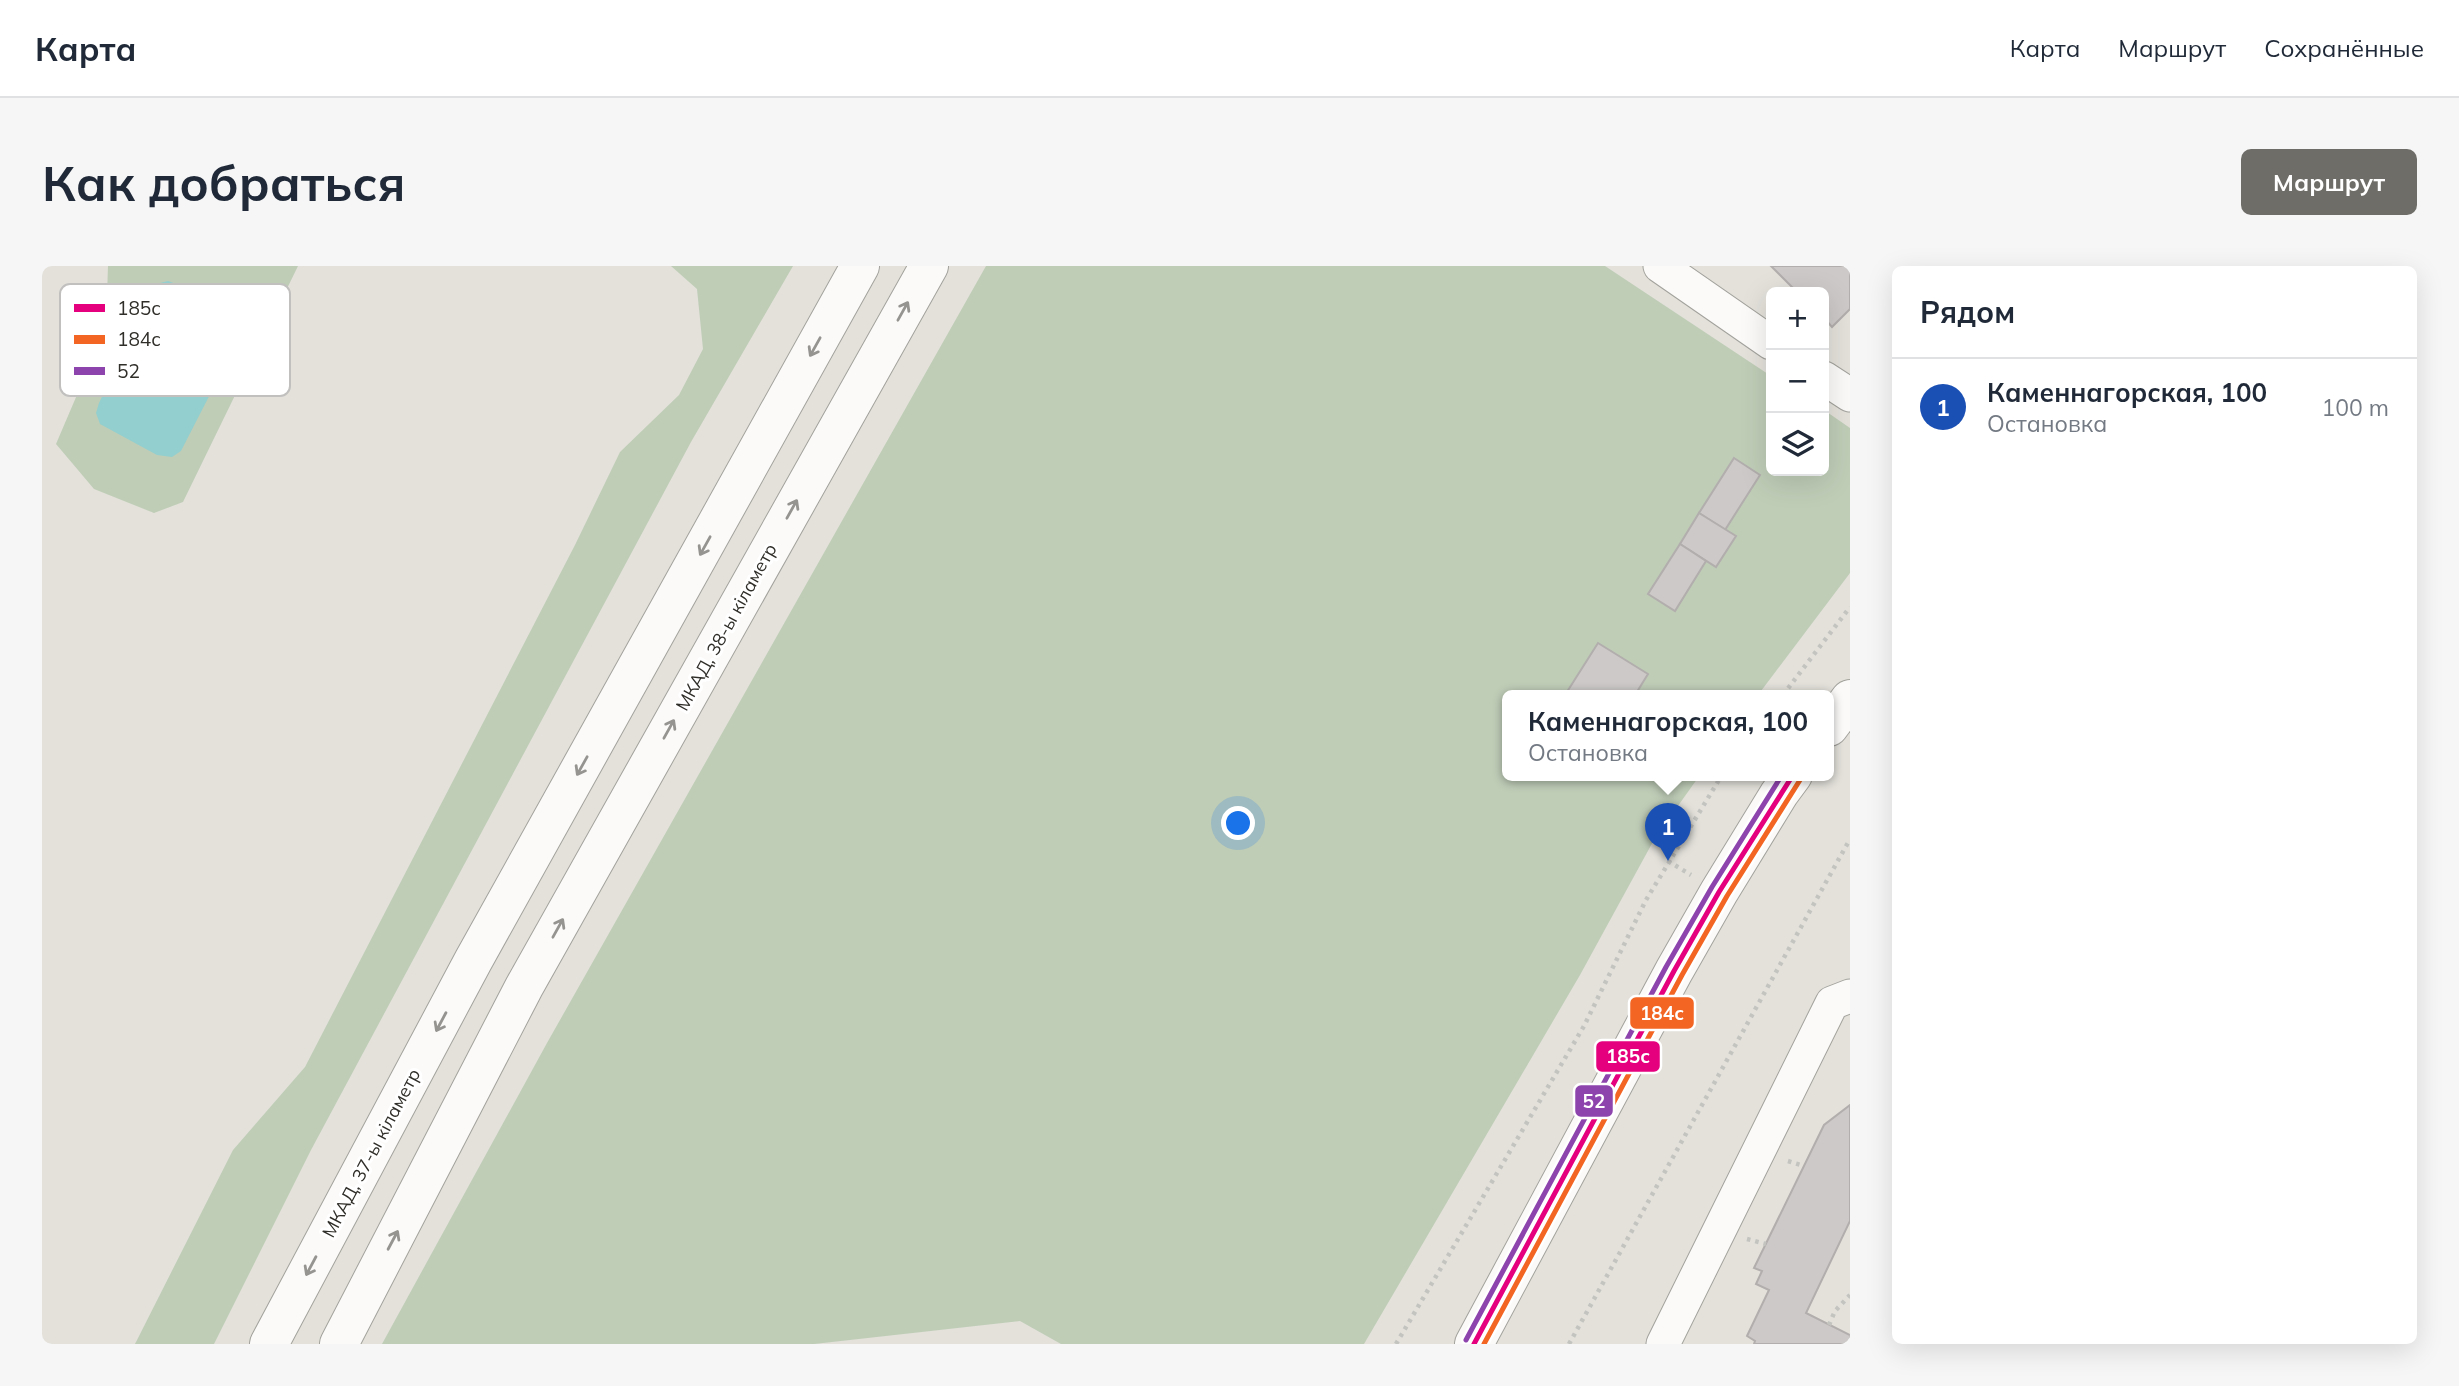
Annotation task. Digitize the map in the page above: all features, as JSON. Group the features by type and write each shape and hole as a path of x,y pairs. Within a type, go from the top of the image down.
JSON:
{"main road":[{"name":"МКАД, 37-ы кіламетр","path":"269,1344 473,961 860,266"},
{"name":"МКАД, 38-ы кіламетр","path":"339,1344 524,987 929,266"},
{"path":"1834,720 1850,699"},
{"path":"1474,1344 1674,971 1789,781"}],"lane":[{"path":"1660,266 1766,340"},
{"path":"1829,381 1850,395"},
{"path":"1663,1344 1832,1003 1850,996"}],"path":[{"path":"1787,690 1850,607"},
{"path":"1396,1344 1584,1027 1646,900 1719,781"},
{"path":"1569,1344 1850,839"},
{"path":"1829,1325 1835,1311 1850,1295"}],"green space":[{"path":"108,266 298,266 289,284 107,284"},
{"path":"671,266 793,266 691,442 311,1150 214,1344 135,1344 233,1150 305,1067 575,545 620,452 679,395 703,349 697,289"},
{"path":"986,266 1605,266 1766,373 1766,476 1829,476 1829,413 1850,428 1850,573 1762,690 1502,690 1502,781 1696,781 1655,838 1580,975 1364,1344 1061,1344 1020,1321 814,1344 382,1344 547,1043"},
{"path":"77,396 235,396 183,502 154,513 94,489 56,444"}],"water":[{"path":"102,396 209,396 181,451 172,457 157,455 100,424 96,413"}],"building":[{"path":"1771,266 1850,266 1850,309 1832,327 1829,324 1829,287 1792,287"},
{"path":"1734,458 1760,475 1725,530 1699,513"},
{"path":"1699,513 1736,536 1716,567 1680,544"},
{"path":"1680,544 1706,561 1675,611 1648,594"},
{"path":"1598,643 1648,674 1638,690 1568,690"},
{"path":"1850,1105 1850,1221 1806,1313 1850,1335 1850,1344 1754,1344 1755,1341 1747,1336 1769,1290 1756,1284 1762,1271 1754,1268 1824,1125"}],"transit line":[{"name":"52","path":"1466,1340 1666,967 1778,781"},
{"name":"185с","path":"1474,1344 1674,971 1719,892 1789,781"},
{"name":"184с","path":"1484,1344 1682,975 1727,896 1799,781"}],"place":[{"name":"Каменнагорская, 100","path":"1668,861"}]}
